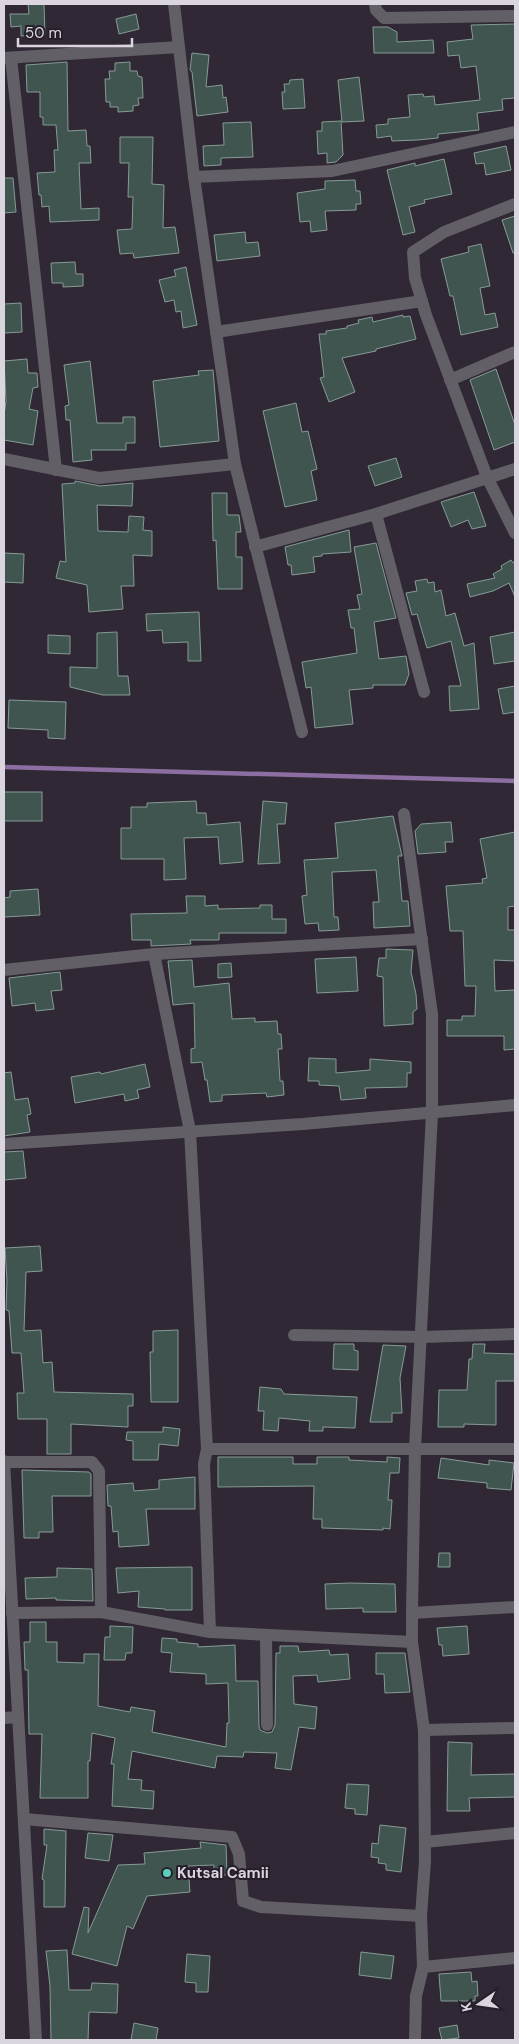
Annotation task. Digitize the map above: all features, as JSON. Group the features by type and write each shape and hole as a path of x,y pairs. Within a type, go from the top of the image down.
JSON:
{"street":[{"path":"174,4 194,178 235,464 302,732"},
{"path":"375,4 376,10 384,18 515,16"},
{"path":"56,470 7,58 179,47"},
{"path":"194,178 332,172 515,132"},
{"path":"515,204 444,232 413,252 415,278 450,380 487,478 515,533"},
{"path":"216,332 422,301"},
{"path":"450,380 515,352"},
{"path":"4,459 98,478 235,464"},
{"path":"255,547 376,514 515,469"},
{"path":"376,514 424,692"},
{"path":"404,814 432,1014 432,1113 415,1449 412,1613 412,1642 424,1730 425,1842 421,1916 423,1967 416,1996 414,2040"},
{"path":"4,970 154,954 422,939"},
{"path":"154,954 190,1131 207,1449 204,1464 210,1632"},
{"path":"4,1144 432,1113 515,1105"},
{"path":"294,1334 422,1336 515,1334"},
{"path":"207,1449 515,1449"},
{"path":"36,2040 4,1462 92,1462 99,1471 101,1612"},
{"path":"412,1613 515,1607"},
{"path":"12,1613 101,1612 210,1632 412,1642"},
{"path":"266,1634 268,1725"},
{"path":"4,1718 18,1717"},
{"path":"424,1730 515,1728"},
{"path":"24,1819 232,1837 239,1854 243,1901 261,1908 421,1916"},
{"path":"425,1842 515,1834"},
{"path":"423,1967 515,1958"}],"building":[{"path":"28,4 44,4 45,35 21,36 21,26 11,27 10,14 29,14"},
{"path":"136,14 139,29 119,34 116,19"},
{"path":"515,24 515,98 502,99 503,110 477,113 479,130 438,134 438,138 417,140 392,141 391,136 377,138 376,125 388,124 388,119 410,117 408,95 423,94 424,97 434,96 435,105 480,100 476,66 461,68 459,55 448,56 447,42 473,39 471,25"},
{"path":"373,27 388,27 397,32 397,42 433,40 434,53 374,53"},
{"path":"192,53 209,55 206,87 222,85 223,98 226,97 228,112 197,116 192,72 190,70"},
{"path":"67,62 68,131 86,130 87,146 90,146 91,163 79,163 81,209 99,208 99,220 50,222 49,206 42,207 41,195 39,195 37,173 55,172 54,150 58,150 56,125 43,125 43,117 40,117 40,92 27,92 26,65"},
{"path":"130,62 130,71 137,71 138,76 142,77 143,98 138,98 139,105 133,106 133,111 118,112 118,107 110,107 110,102 106,102 105,79 110,79 109,71 115,71 115,63"},
{"path":"359,77 364,121 342,122 338,80"},
{"path":"303,79 305,108 283,109 282,92 285,92 284,84 289,84 290,80"},
{"path":"341,121 343,155 336,162 327,163 327,153 318,154 317,131 322,131 322,122"},
{"path":"251,122 253,157 221,158 221,165 204,166 203,146 224,145 223,123"},
{"path":"120,137 153,137 152,184 164,185 163,228 175,227 179,253 134,258 133,253 120,254 117,230 132,229 133,197 128,197 129,163 120,163"},
{"path":"506,146 511,170 486,175 484,163 476,164 474,153"},
{"path":"444,159 452,194 424,200 425,203 409,207 415,232 403,235 387,170 415,163 415,166"},
{"path":"4,178 13,178 16,212 4,213"},
{"path":"355,180 356,191 360,191 361,204 356,204 356,210 325,211 327,230 311,232 310,221 300,222 297,193 325,189 325,181"},
{"path":"515,216 515,253 513,253 502,220"},
{"path":"245,232 246,243 258,242 260,256 217,261 214,235"},
{"path":"481,244 490,286 480,288 485,315 495,313 498,327 461,335 453,296 450,296 441,259 469,252 468,247"},
{"path":"75,262 76,274 83,274 83,286 63,287 63,283 52,283 51,263"},
{"path":"186,267 197,325 183,328 181,311 176,312 174,300 165,302 159,280 176,276 174,270"},
{"path":"21,303 22,332 4,333 4,304"},
{"path":"403,315 403,317 410,316 416,339 376,349 376,351 342,358 355,392 329,402 320,378 324,377 319,334 347,328 347,326 359,323 358,320 372,317 373,322"},
{"path":"27,359 28,373 37,373 38,387 33,388 29,409 38,411 33,445 4,440 6,401 4,361"},
{"path":"90,361 97,423 123,423 123,417 135,417 135,443 126,443 126,450 91,450 92,460 73,462 70,420 66,420 65,406 69,405 64,365"},
{"path":"496,369 515,425 515,442 494,450 470,380"},
{"path":"213,370 219,441 160,447 153,381 199,375 198,371"},
{"path":"296,403 302,432 308,431 317,469 311,471 317,500 285,507 263,411"},
{"path":"396,458 402,477 375,486 368,466"},
{"path":"75,481 100,486 133,483 132,506 97,505 98,531 128,532 129,516 144,517 143,530 152,531 152,556 133,555 134,586 121,586 123,609 89,612 87,585 56,578 60,561 66,562 62,484 75,483"},
{"path":"474,492 486,526 472,529 468,520 451,527 441,502"},
{"path":"212,493 227,493 227,515 239,515 241,532 236,532 236,557 242,557 242,589 218,589 216,540 213,541"},
{"path":"349,530 351,552 322,554 322,556 313,557 315,572 292,575 285,547"},
{"path":"376,543 396,618 374,622 379,659 406,656 409,674 405,685 373,685 373,688 349,690 353,724 315,728 311,687 306,688 302,662 357,653 354,628 351,628 348,610 360,609 357,595 362,594 354,547"},
{"path":"4,553 24,554 23,583 4,582"},
{"path":"511,560 513,563 515,562 515,597 509,583 493,591 470,597 467,584 495,578 493,574 502,569 501,566"},
{"path":"427,579 428,583 434,582 435,592 441,590 446,616 455,613 464,646 474,643 479,709 450,711 449,686 461,686 451,641 427,648 417,614 412,615 406,593 417,591 415,581"},
{"path":"199,612 201,661 188,661 188,642 163,643 162,630 147,631 146,614"},
{"path":"117,632 118,676 128,676 130,695 103,695 70,687 70,667 97,668 97,633"},
{"path":"515,632 515,661 494,664 490,637"},
{"path":"48,635 70,636 70,654 48,653"},
{"path":"515,686 515,712 503,714 498,689"},
{"path":"9,700 66,702 65,739 48,738 48,730 8,728"},
{"path":"4,792 42,792 42,821 4,821"},
{"path":"196,801 197,813 206,813 207,825 240,822 243,862 220,864 218,837 184,838 186,879 164,880 164,859 121,859 121,828 131,828 131,807 147,807 147,803"},
{"path":"263,801 287,803 285,824 277,824 280,863 258,864"},
{"path":"393,816 402,856 398,856 402,901 408,901 410,926 374,928 373,902 379,902 376,870 332,872 334,917 338,917 339,930 319,931 318,923 305,924 302,896 307,895 304,860 338,858 335,823"},
{"path":"451,822 453,842 445,842 446,852 418,854 415,831 421,824"},
{"path":"515,832 515,906 508,907 508,930 515,930 515,961 494,960 495,991 515,990 515,1049 504,1050 504,1036 447,1036 447,1020 462,1020 462,1016 475,1016 476,986 465,986 463,931 450,931 446,886 483,883 482,879 487,878 480,839"},
{"path":"38,889 40,915 4,917 4,898 10,897 10,891"},
{"path":"186,896 205,896 205,906 218,905 218,909 260,908 260,905 272,905 272,919 286,919 286,933 219,933 219,940 190,940 191,944 151,946 151,940 132,940 131,914 187,913"},
{"path":"386,949 413,950 411,972 417,1009 413,1012 413,1024 384,1026 383,977 377,976 379,958 386,958"},
{"path":"356,957 358,991 317,993 315,959"},
{"path":"192,960 194,987 229,983 232,1019 255,1018 255,1022 277,1021 278,1034 281,1034 282,1049 278,1049 280,1081 283,1081 284,1095 267,1097 266,1093 222,1095 222,1101 210,1102 202,1062 191,1063 191,1049 195,1048 194,1003 173,1005 168,961"},
{"path":"231,963 232,977 218,978 218,964"},
{"path":"60,972 62,990 51,991 54,1009 36,1011 35,1003 12,1006 9,978"},
{"path":"309,1058 336,1059 336,1073 370,1070 370,1059 411,1062 411,1073 407,1073 407,1087 365,1088 366,1098 341,1100 339,1086 319,1085 319,1081 308,1081"},
{"path":"145,1064 150,1087 137,1090 139,1098 125,1101 124,1094 75,1103 71,1077 100,1072 101,1074"},
{"path":"11,1072 15,1100 28,1098 31,1114 27,1115 30,1132 4,1136 4,1073"},
{"path":"23,1151 26,1178 4,1180 4,1152"},
{"path":"40,1246 42,1271 26,1272 24,1331 41,1330 43,1363 52,1362 54,1392 133,1394 133,1406 128,1406 128,1427 71,1424 71,1454 47,1454 47,1419 18,1419 17,1393 24,1393 21,1353 12,1353 9,1311 6,1310 5,1248"},
{"path":"178,1330 178,1402 151,1402 150,1352 153,1352 153,1331"},
{"path":"334,1344 354,1344 354,1350 358,1351 358,1370 333,1369"},
{"path":"473,1344 485,1344 484,1353 515,1354 515,1381 496,1381 496,1425 464,1424 464,1427 438,1427 439,1390 467,1390 469,1359 472,1359"},
{"path":"383,1345 406,1346 400,1378 402,1413 392,1413 392,1422 370,1422"},
{"path":"260,1387 281,1389 284,1394 357,1397 355,1428 323,1427 323,1431 309,1431 310,1421 279,1418 278,1431 263,1430 264,1411 258,1411"},
{"path":"163,1427 180,1429 178,1446 159,1444 158,1460 133,1460 133,1441 126,1440 127,1432 163,1432"},
{"path":"218,1457 293,1457 293,1464 317,1464 317,1457 349,1457 349,1460 387,1462 387,1457 400,1458 399,1473 390,1473 388,1500 392,1500 390,1529 322,1528 322,1519 313,1519 314,1486 218,1487"},
{"path":"441,1458 489,1465 489,1460 514,1463 511,1490 487,1488 487,1483 438,1478"},
{"path":"22,1470 89,1472 91,1474 91,1496 52,1496 53,1532 39,1532 39,1538 24,1538"},
{"path":"195,1477 195,1509 146,1509 149,1545 119,1547 118,1531 113,1532 111,1506 108,1506 107,1485 133,1483 134,1491 159,1489 159,1480"},
{"path":"439,1553 450,1553 450,1567 438,1567"},
{"path":"192,1567 192,1610 138,1607 139,1591 118,1593 116,1568"},
{"path":"57,1568 92,1569 93,1601 56,1600 56,1598 26,1599 25,1578 57,1577"},
{"path":"325,1584 395,1584 396,1612 363,1612 363,1608 326,1609"},
{"path":"30,1622 46,1622 46,1642 57,1642 57,1662 84,1663 84,1654 99,1654 98,1706 130,1712 131,1707 155,1711 152,1732 226,1747 227,1723 229,1723 228,1683 206,1684 206,1674 170,1672 172,1653 161,1652 162,1638 198,1644 198,1647 235,1645 236,1681 258,1681 259,1726 260,1730 267,1733 272,1732 275,1725 276,1653 280,1653 280,1646 298,1646 299,1652 329,1650 330,1655 348,1654 350,1679 318,1682 317,1675 293,1676 294,1704 317,1707 315,1729 299,1727 291,1770 275,1768 277,1753 244,1752 243,1757 217,1756 215,1768 132,1751 128,1779 142,1780 141,1790 154,1791 153,1809 112,1806 114,1764 111,1764 115,1738 92,1733 90,1761 88,1761 88,1798 40,1798 42,1734 29,1734 28,1670 25,1670 24,1642 30,1642"},
{"path":"110,1626 133,1627 132,1653 126,1653 125,1660 104,1660 105,1637 110,1637"},
{"path":"467,1626 469,1654 443,1656 442,1645 439,1645 437,1628"},
{"path":"376,1653 405,1653 410,1692 385,1693 384,1674 376,1674"},
{"path":"448,1742 472,1743 471,1775 515,1774 515,1797 469,1798 470,1811 447,1811"},
{"path":"347,1784 369,1785 367,1815 355,1814 355,1809 345,1808"},
{"path":"380,1825 406,1828 401,1872 386,1870 386,1864 378,1863 379,1858 371,1857 372,1843 378,1844"},
{"path":"44,1829 66,1831 65,1907 44,1907 44,1880 42,1879 47,1845 44,1845"},
{"path":"88,1833 113,1835 109,1861 85,1858"},
{"path":"200,1842 226,1845 227,1875 214,1875 214,1865 188,1866 190,1892 147,1896 133,1929 127,1926 117,1966 72,1954 84,1907 89,1908 88,1933 118,1865 145,1864 144,1853 201,1848"},
{"path":"67,1950 69,1990 91,1990 92,1983 118,1984 117,2013 89,2012 88,2040 51,2040 50,1986 46,1951"},
{"path":"361,1952 394,1956 391,1979 359,1975"},
{"path":"187,1954 210,1956 208,1992 196,1992 196,1983 185,1982"},
{"path":"471,1972 472,1982 477,1981 478,1996 475,1996 475,2001 441,2001 439,1974"},
{"path":"134,2023 158,2028 156,2040 131,2040"},
{"path":"457,2025 459,2038 442,2040 439,2028"}],"waterway":[{"path":"4,767 515,781"}],"place":[{"name":"Kutsal Camii","path":"167,1873"}]}
